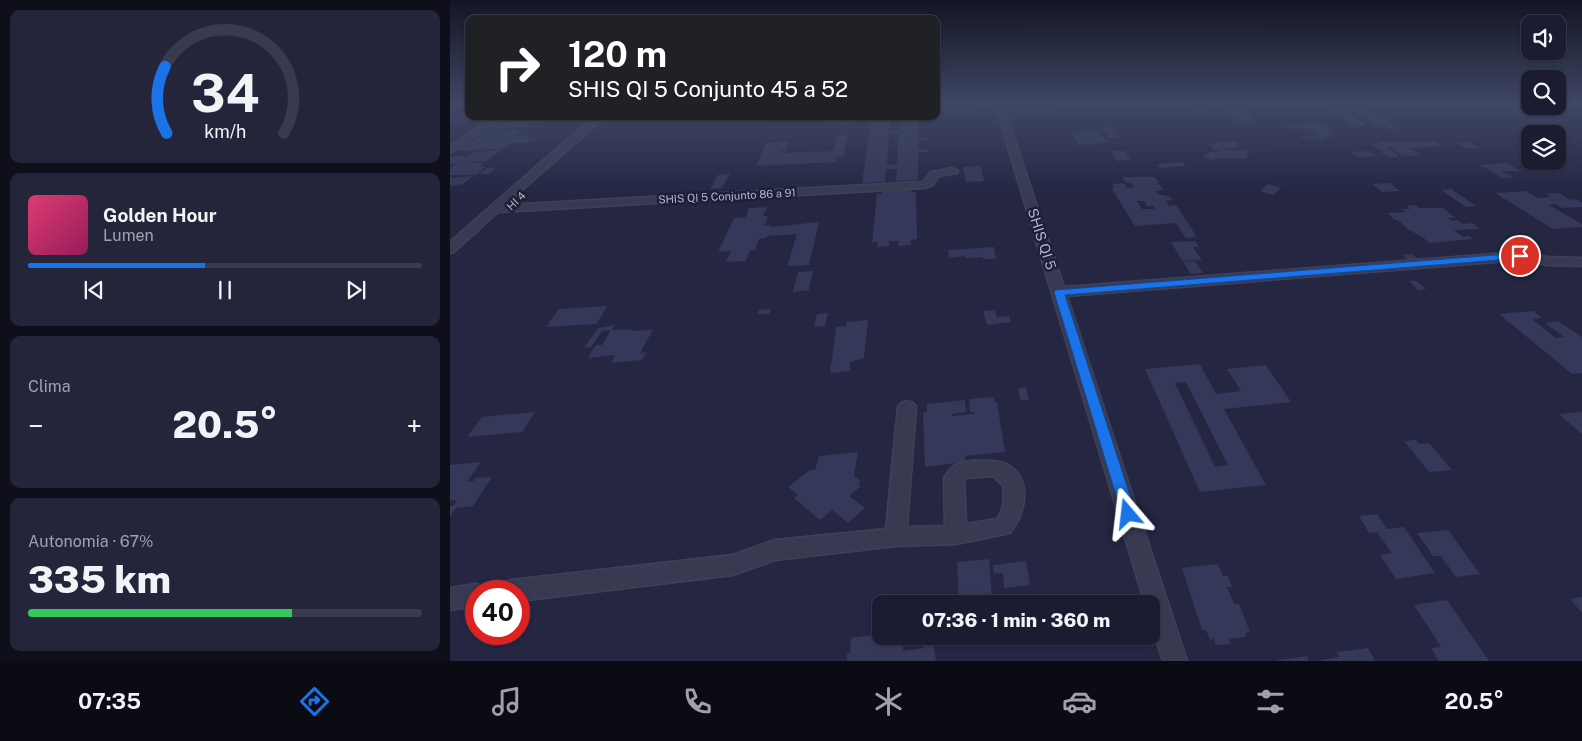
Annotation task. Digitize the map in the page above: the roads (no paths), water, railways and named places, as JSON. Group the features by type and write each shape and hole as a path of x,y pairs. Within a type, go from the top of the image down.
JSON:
{"street":[{"path":"450,150 472,135"},
{"name":"HI 4","path":"450,261 509,208 581,135"},
{"name":"SHIS QI 5","path":"1009,135 1175,661"},
{"name":"HI 4","path":"450,249 550,160 579,137"},
{"name":"SHIS QI 5 Conjunto 86 a 91","path":"495,209 925,185 929,183 935,174 953,171"},
{"path":"1059,292 1520,256 1547,261 1582,262"},
{"path":"896,537 907,407"},
{"path":"530,589 733,565 775,550 896,537 956,535"},
{"path":"450,599 465,597"}]}
